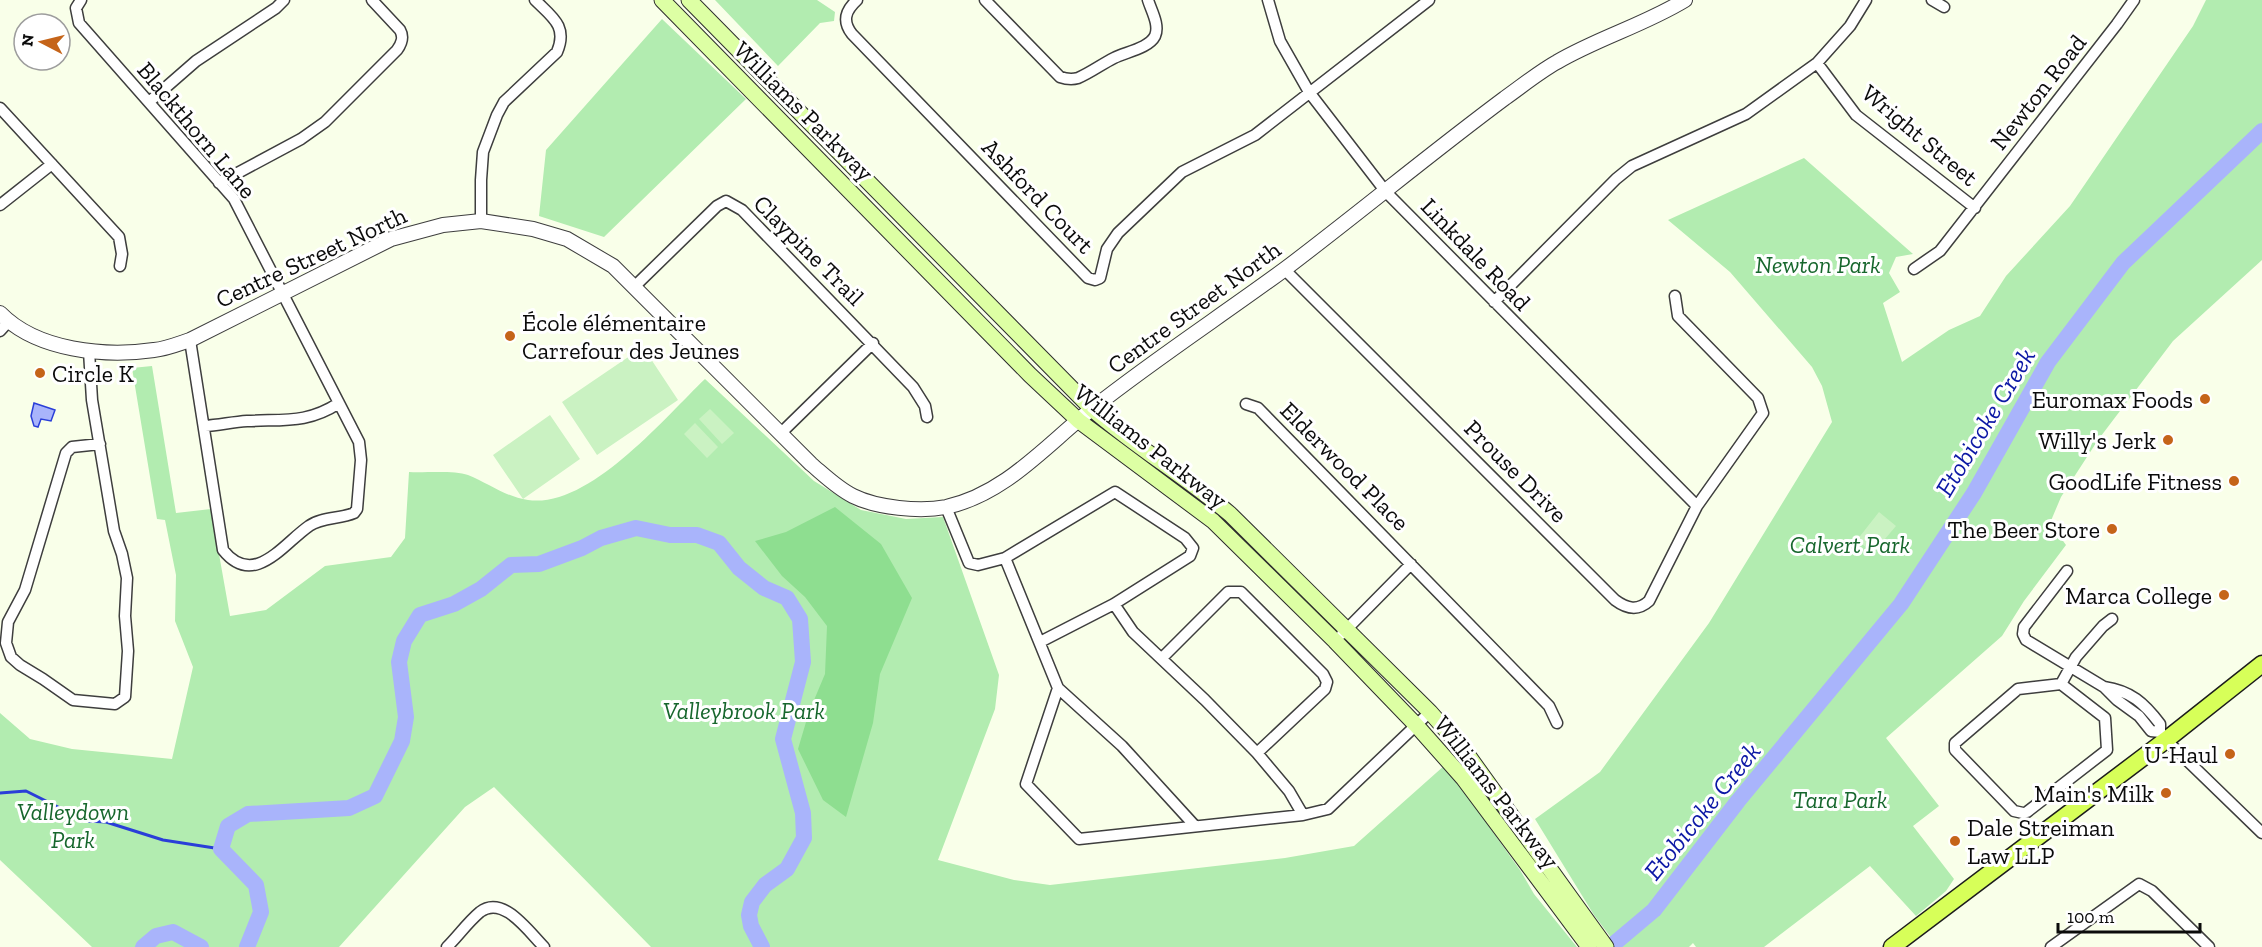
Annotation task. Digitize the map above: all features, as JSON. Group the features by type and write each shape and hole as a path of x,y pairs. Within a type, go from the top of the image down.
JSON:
{"main road":[{"name":"Williams Parkway","path":"662,0 1030,375 1079,421 1213,521 1335,641 1416,724 1463,778 1588,938 1606,947"},
{"name":"Williams Parkway","path":"689,0 1092,410 1230,514 1430,712 1467,754 1588,938"},
{"path":"1892,947 2163,736 2262,664"}],"street":[{"name":"Blackthorn Lane","path":"81,0 76,8 79,23 234,199 359,442 361,460 357,509 347,516 310,525 276,556 266,562 245,564 236,561 223,550 205,426"},
{"path":"149,102 196,61 276,8 284,0"},
{"path":"219,183 301,139 325,122 397,50 401,44 402,34 372,0"},
{"path":"481,220 480,180 483,152 497,116 504,102 557,52 562,40 556,21 535,0"},
{"name":"Ashford Court","path":"857,0 849,8 845,18 847,28 852,34 1088,278 1095,280 1100,278 1107,249 1118,233 1182,172 1256,135 1309,92"},
{"path":"986,0 1060,77 1068,80 1077,78 1148,43 1155,36 1155,21 1148,0"},
{"name":"Linkdale Road","path":"1268,0 1280,41 1309,92 1386,192 1697,506"},
{"path":"1309,92 1429,0"},
{"name":"Centre Street North","path":"3,322 44,340 89,351 124,353 157,350 190,340 391,239 443,225 481,220 533,229 567,239 613,266 829,479 856,497 888,506 945,507 977,497 1023,468 1092,410 1386,192 1504,98 1556,62 1665,12 1684,0"},
{"path":"1494,302 1608,187 1632,166 1746,114 1817,63 1850,26 1866,0"},
{"path":"1932,0 1944,7"},
{"name":"Newton Road","path":"1914,269 1940,251 2134,0"},
{"name":"Wright Street","path":"1817,63 1856,115 1975,208"},
{"path":"0,108 119,237 122,254 120,266"},
{"path":"0,205 52,164"},
{"name":"Claypine Trail","path":"635,286 717,206 726,201 742,210 873,344 913,387 925,406 927,417"},
{"name":"Prouse Drive","path":"1284,269 1615,600 1622,606 1634,609 1642,607 1649,601 1697,506 1763,413 1758,398 1678,316 1675,296"},
{"path":"190,340 205,426 245,422 289,422 324,413 339,403"},
{"path":"781,433 873,344"},
{"path":"89,351 92,400 100,444 114,531 127,578 125,616 128,651 125,697 115,704 73,700 10,657 6,643 8,622 25,590 66,453 72,447 100,444"},
{"name":"Elderwood Place","path":"1246,404 1258,408 1550,705 1557,723"},
{"path":"945,507 969,563 978,565 1005,558 1115,492 1185,538 1192,548 1190,556 1114,604 1040,642"},
{"path":"1005,558 1058,688 1122,746 1195,826"},
{"name":"Elderwood Place","path":"1335,641 1412,564"},
{"path":"2067,572 2024,627 2023,634 2026,640 2104,687 2123,690 2141,702 2160,724 2163,736 2262,833"},
{"path":"1162,658 1228,592 1241,592 1323,674 1327,682 1325,689 1257,753"},
{"path":"1114,604 1133,632 1257,753 1289,791 1303,815"},
{"path":"2061,684 2076,657 2112,619"},
{"path":"2061,684 2105,718 2107,750 2027,812 2014,811 1955,750 1955,743 2018,689 2061,684"},
{"path":"1058,688 1026,784 1079,838 1303,815 1329,809 1430,712"},
{"path":"2051,947 2139,885 2152,891 2209,947"},
{"path":"447,947 482,911 493,907 506,909 544,947"}],"green space":[{"path":"715,0 817,0 835,12 834,21 820,23 778,66"},
{"path":"2206,0 2262,0 2262,260 2173,341 2098,440 2061,497 2050,523 2066,545 2024,601 2002,636 1886,738 1939,806 1913,826 1954,879 1946,891 1916,916 1870,866 1764,947 1696,947 1693,943 1689,947 1618,947 1594,915 1535,819 1600,772 1709,623 1832,422 1822,386 1812,367 1730,272 1668,220 1804,158 1913,254 1896,257 1889,273 1900,292 1883,303 1902,362 1949,330 1980,316 2006,276 2070,206 2193,26"},
{"path":"662,19 746,99 604,237 539,216 546,150"},
{"path":"643,347 678,400 597,455 562,402"},
{"name":"Valleybrook Park","path":"152,366 176,513 211,509 230,616 266,610 325,566 391,557 405,538 409,472 462,473 520,498 551,499 576,490 600,476 647,437 705,379 814,481 861,510 906,519 943,517 999,675 995,709 938,860 1014,880 1050,885 1285,858 1354,846 1445,765 1520,870 1534,894 1577,947 651,947 494,787 465,807 339,947 92,947 0,860 0,713 30,739 72,749 172,759 193,667 175,621 176,575 165,520 157,519 132,368"},
{"path":"710,409 734,433 722,444 699,419"},
{"path":"550,415 580,459 523,499 493,455"},
{"path":"695,423 718,447 707,458 684,434"},
{"path":"835,507 881,544 912,598 880,674 873,723 846,817 823,800 798,749 809,712 825,674 827,626 805,597 782,576 755,541 786,532"},
{"path":"1879,512 1896,526 1873,553 1857,540"}],"water":[{"path":"34,403 55,410 51,421 41,419 38,427 34,426 31,416"}],"waterway":[{"name":"Etobicoke Creek","path":"1610,947 1654,910 1738,801 1901,604 1974,493 2048,362 2123,263 2262,131"},
{"name":"Etobicoke Creek","path":"247,947 261,912 256,885 221,849 228,826 248,814 349,808 375,796 402,741 406,717 399,662 404,641 420,615 454,604 481,589 511,565 539,564 582,548 601,538 636,528 670,535 697,535 719,543 739,568 764,588 787,598 800,619 803,662 783,739 803,813 804,838 787,869 765,885 752,902 749,915 751,926 762,947"},
{"path":"0,793 26,791 86,821 106,822 163,840 221,849"},
{"name":"Etobicoke Creek","path":"143,947 156,936 173,932 201,947"}],"place":[{"name":"École élémentaire Carrefour des Jeunes","path":"510,336"},
{"name":"Circle K","path":"40,373"},
{"name":"Euromax Foods","path":"2205,399"},
{"name":"Willy's Jerk","path":"2168,440"},
{"name":"GoodLife Fitness","path":"2234,481"},
{"name":"The Beer Store","path":"2112,529"},
{"name":"Marca College","path":"2224,595"},
{"name":"U-Haul","path":"2230,754"},
{"name":"Main's Milk","path":"2166,793"},
{"name":"Dale Streiman Law LLP","path":"1955,841"}],"park label":[{"name":"Newton Park","path":"1818,264"},
{"name":"Calvert Park","path":"1850,544"},
{"name":"Tara Park","path":"1840,799"},
{"name":"Valleydown Park","path":"73,825"}]}
